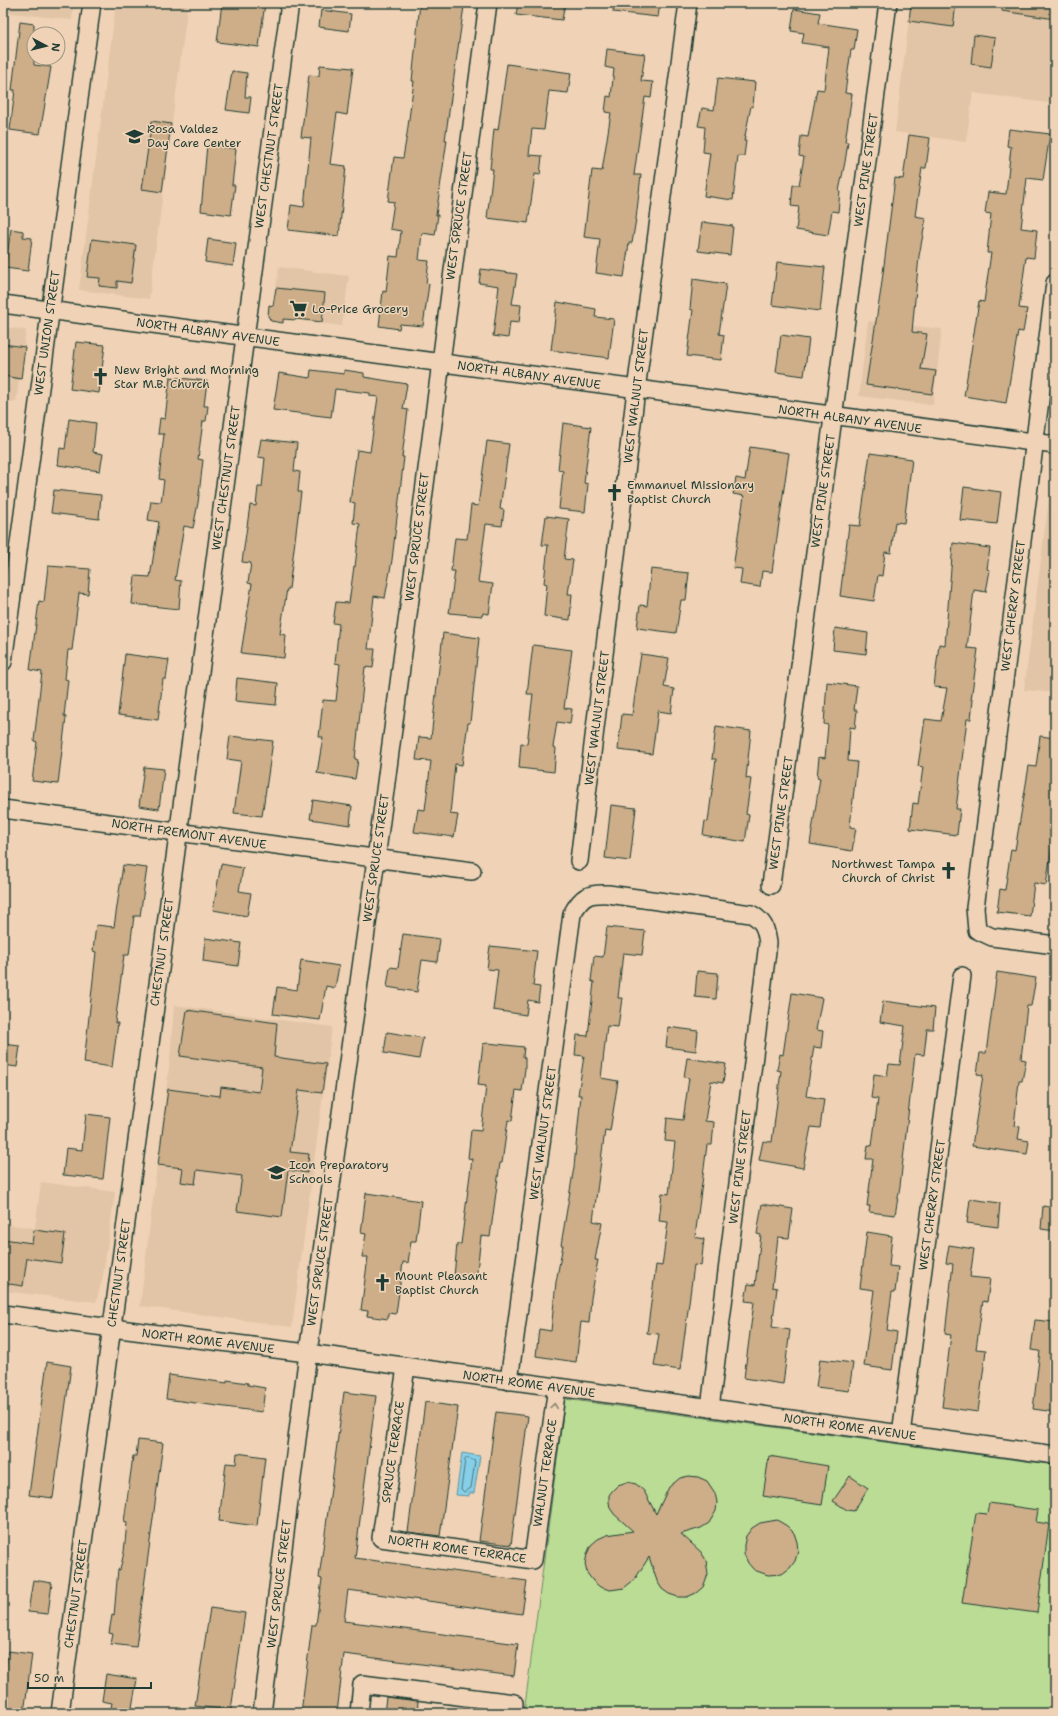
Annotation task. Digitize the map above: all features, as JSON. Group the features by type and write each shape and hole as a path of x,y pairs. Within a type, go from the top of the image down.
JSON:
{"street":[{"name":"WEST UNION STREET","path":"3,662 92,3"},
{"name":"WEST CHESTNUT STREET","path":"178,833 290,3"},
{"name":"WEST SPRUCE STREET","path":"262,1713 308,1354 376,859 488,3"},
{"name":"WEST WALNUT STREET","path":"580,861 636,390 688,3"},
{"name":"WEST PINE STREET","path":"771,885 888,3"},
{"name":"WEST CHERRY STREET","path":"1055,283 975,908 977,930 992,937 1055,945"},
{"name":"NORTH ALBANY AVENUE","path":"3,304 1055,446"},
{"name":"NORTH FREMONT AVENUE","path":"3,809 472,871"},
{"name":"CHESTNUT STREET","path":"60,1713 178,833"},
{"name":"WEST WALNUT STREET","path":"509,1381 572,914 579,902 591,894 608,894 751,914 765,925"},
{"name":"WEST PINE STREET","path":"710,1408 768,943 765,925"},
{"name":"WEST CHERRY STREET","path":"901,1434 962,976"},
{"name":"NORTH ROME AVENUE","path":"3,1314 557,1387 1055,1455"},
{"name":"SPRUCE TERRACE","path":"381,1538 406,1367"},
{"name":"WALNUT TERRACE","path":"533,1560 557,1387"},
{"name":"NORTH ROME TERRACE","path":"381,1538 533,1560"},
{"path":"359,1713 362,1684 514,1708"}],"shaded area":[{"path":"3,3 74,3 72,20 3,12"},
{"name":"Rosa Valdez Day Care Center","path":"116,3 188,3 149,299 79,290"},
{"path":"911,3 1055,3 1055,104 973,93 966,142 895,132"},
{"path":"279,267 349,276 342,326 272,317"},
{"path":"868,321 942,329 933,405 859,396"},
{"path":"3,327 26,330 16,402 3,401"},
{"path":"1053,467 1055,467 1055,693 1024,690"},
{"path":"174,1005 332,1027 292,1327 140,1306 170,1058"},
{"path":"41,1182 115,1192 103,1276 96,1302 3,1291 3,1224 35,1228"}],"green space":[{"path":"565,1399 1055,1465 1055,1713 524,1713"}],"water":[{"path":"462,1453 480,1456 474,1493 469,1493 469,1496 456,1495"}],"building":[{"path":"222,3 265,3 259,47 217,42"},
{"path":"420,3 444,3 464,6 445,140 447,140 436,215 438,215 435,235 422,233 419,260 429,261 426,283 429,284 423,326 400,324 399,329 379,326 383,291 386,292 390,256 398,257 401,231 390,229 394,202 388,201 394,157 403,158 407,134 414,81 412,81"},
{"path":"518,3 565,3 562,20 516,15"},
{"path":"614,3 660,3 658,17 613,12"},
{"path":"911,3 956,3 953,27 909,21"},
{"path":"1002,3 1055,3 1055,19 1002,11"},
{"path":"794,9 820,13 818,23 857,29 854,50 851,50 845,93 852,94 845,142 848,142 839,191 838,212 832,211 828,235 796,230 799,207 791,206 793,185 799,185 804,157 799,156 801,136 808,137 817,89 824,90 829,47 802,43 804,33 791,31"},
{"path":"321,10 351,14 349,31 319,27"},
{"path":"20,22 34,24 34,26 26,26 26,66 51,67 40,134 10,130 15,90 12,90"},
{"path":"974,35 995,38 991,67 971,64"},
{"path":"607,49 645,54 641,81 653,82 651,98 645,97 634,175 641,175 636,219 632,243 629,243 624,277 596,273 600,239 584,237 592,170 602,171 611,113 605,112 607,96 611,97 614,69 605,67"},
{"path":"507,64 571,73 568,93 549,91 544,130 532,129 529,155 542,156 540,175 535,174 528,223 487,218 493,169 490,169 494,129 498,130"},
{"path":"320,65 353,68 347,115 337,113 330,164 346,166 339,236 288,230 291,205 304,207 311,138 301,137 309,75 319,76"},
{"path":"232,71 247,73 245,97 251,97 249,113 226,110"},
{"path":"718,78 755,82 753,107 751,106 744,141 746,141 744,156 738,156 733,200 704,196 710,153 703,152 705,127 698,126 702,108 714,110"},
{"path":"152,121 171,124 162,192 142,189"},
{"path":"1009,129 1050,134 1043,180 1027,178 1021,228 1037,230 1034,258 1026,257 1019,308 1027,309 1023,332 1018,331 1006,403 964,396 979,301 984,302 991,253 987,253 991,214 985,213 988,192 1006,194 1011,147 1007,146"},
{"path":"909,135 930,138 926,168 922,168 915,216 926,218 919,256 912,332 927,334 921,369 936,371 932,394 866,385 881,289 895,178 903,179"},
{"path":"207,145 236,149 232,185 235,185 231,215 201,211"},
{"path":"702,222 733,226 730,255 698,251"},
{"path":"11,229 23,231 23,237 32,238 28,271 5,268"},
{"path":"92,239 136,245 131,283 117,281 117,288 99,286 100,278 87,277"},
{"path":"208,239 236,243 233,266 205,262"},
{"path":"777,262 825,267 820,311 772,305"},
{"path":"481,269 517,274 512,304 521,305 519,323 510,322 508,338 493,336 499,286 479,283"},
{"path":"693,279 726,284 719,334 724,335 721,360 687,356 693,310 690,309"},
{"name":"Lo-Price Grocery","path":"276,288 325,293 322,322 296,319 283,319 283,323 271,321 268,316 269,305 273,306"},
{"path":"557,302 596,309 595,317 614,319 609,358 551,350"},
{"path":"781,335 809,339 804,376 776,372"},
{"path":"76,342 105,345 99,393 70,389"},
{"path":"3,344 25,347 21,379 3,376"},
{"path":"311,370 344,374 344,370 364,373 364,377 407,384 403,409 408,410 402,457 404,457 392,560 385,598 374,596 368,649 375,649 373,668 365,667 355,759 358,760 355,779 317,773 323,737 319,737 323,700 336,701 340,664 335,663 339,624 333,623 336,602 349,603 354,566 355,567 360,524 353,523 355,503 350,502 357,450 370,452 378,397 370,396 370,393 335,389 331,417 273,410 279,373 310,378"},
{"path":"170,377 207,381 204,406 208,406 206,421 203,421 198,459 203,460 198,503 193,528 184,526 175,580 181,581 179,609 132,604 135,576 150,577 159,522 148,520 151,501 161,502 164,480 159,479 164,434 158,434 160,418 165,419"},
{"path":"69,419 96,423 93,452 103,454 100,471 58,465 60,448 65,449"},
{"path":"563,423 591,427 584,483 588,484 585,512 559,509 563,471 558,470"},
{"path":"261,439 297,443 294,471 300,472 298,492 301,492 289,589 287,589 280,634 286,635 284,658 241,653 252,584 248,583 251,563 242,562 250,505 256,506 258,487 262,487 265,458 258,457"},
{"path":"487,441 509,444 500,509 504,510 502,526 486,524 478,582 493,584 489,614 483,613 482,616 449,613 455,571 451,571 455,538 467,539 471,505 478,506"},
{"path":"750,447 789,453 772,572 762,571 760,587 740,584 742,569 733,568 744,496 733,494 736,478 745,480"},
{"path":"870,453 912,459 904,523 895,522 891,553 885,552 882,576 878,575 874,601 840,596 849,525 860,526"},
{"path":"964,487 1001,492 997,524 960,520"},
{"path":"54,490 101,495 99,519 51,513"},
{"path":"546,516 569,519 564,559 573,560 568,594 572,594 570,620 544,616 547,584 544,583 548,545 542,545"},
{"path":"953,543 990,548 987,569 990,570 986,592 974,590 967,648 978,649 971,700 973,700 971,719 967,719 956,809 960,809 957,835 910,829 913,803 918,804 923,767 918,766 925,719 941,721 947,688 934,687 939,644 945,645"},
{"path":"48,566 90,569 88,594 79,593 72,650 68,650 65,679 68,680 64,716 66,717 58,784 32,781 37,742 34,741 42,672 30,670 39,601 44,602"},
{"path":"651,569 689,573 686,600 681,600 676,633 637,628 640,605 647,606"},
{"path":"835,628 868,633 866,654 833,650"},
{"path":"443,633 479,638 470,723 468,723 462,765 455,764 450,814 458,815 454,837 414,832 418,809 425,810 431,761 416,760 419,737 431,738"},
{"path":"533,645 572,650 564,708 572,709 570,724 557,722 553,747 556,748 554,772 519,768 521,743 527,744 533,694 527,694"},
{"path":"125,654 169,660 166,679 163,679 158,720 118,715"},
{"path":"641,654 669,658 664,687 674,689 671,713 658,711 652,754 618,750 622,714 632,715"},
{"path":"237,678 278,683 276,705 235,701"},
{"path":"827,682 857,686 854,710 857,710 855,728 850,727 848,761 857,762 850,827 856,828 852,851 810,844 820,778 817,777 819,757 825,758 828,725 824,724"},
{"path":"716,726 751,731 746,778 751,779 746,814 749,815 745,842 703,835 705,821 708,822 716,759 712,759"},
{"path":"230,736 273,741 262,816 234,813 241,761 227,759"},
{"path":"1040,736 1055,738 1055,847 1052,846 1046,885 1034,883 1030,916 997,912 1000,889 1005,890 1011,849 1015,850 1029,766 1036,767"},
{"path":"144,767 164,769 159,809 139,806"},
{"path":"313,800 352,806 350,825 310,819"},
{"path":"611,805 636,808 630,861 605,858"},
{"path":"221,864 243,868 239,891 251,893 247,916 213,910"},
{"path":"123,865 147,868 140,916 134,916 129,955 124,955 115,1023 118,1023 112,1067 84,1063 96,952 93,951 96,925 114,927"},
{"path":"607,927 645,931 642,955 623,953 618,998 622,998 618,1027 607,1026 601,1078 618,1081 610,1131 605,1130 593,1221 602,1223 595,1260 598,1260 591,1298 589,1323 581,1322 576,1362 536,1356 539,1329 551,1331 556,1282 563,1245 561,1245 574,1167 581,1095 578,1095 584,1056 575,1055 577,1035 588,1036 594,982 591,981 594,956 603,957"},
{"path":"403,934 440,939 437,962 422,960 417,992 387,987 390,967 398,968"},
{"path":"205,938 241,943 238,966 203,961"},
{"path":"490,946 537,951 533,986 540,987 538,1002 528,1000 526,1015 493,1010 498,970 487,969"},
{"path":"301,960 339,966 335,988 326,986 320,1020 273,1014 277,987 297,990"},
{"path":"697,971 718,973 716,999 695,997"},
{"path":"997,972 1036,978 1031,1006 1027,1006 1021,1059 1026,1060 1022,1081 1019,1081 1014,1126 1020,1127 1018,1139 1029,1141 1027,1154 972,1146 983,1075 977,1074 980,1053 986,1053"},
{"path":"792,993 822,998 816,1030 823,1031 821,1048 814,1047 806,1096 824,1099 820,1128 811,1127 803,1168 759,1160 763,1141 772,1142 781,1071 777,1070 780,1054 783,1055"},
{"path":"883,1001 935,1008 933,1029 927,1029 924,1055 915,1054 900,1186 895,1215 869,1212 870,1206 867,1206 873,1159 866,1159 868,1145 872,1146 878,1099 871,1098 874,1074 887,1076 889,1064 900,1065 905,1026 880,1022"},
{"path":"187,1010 277,1023 274,1057 326,1064 322,1093 299,1090 290,1152 309,1154 307,1173 288,1170 282,1217 237,1211 242,1176 197,1170 195,1184 181,1182 183,1168 158,1165 168,1089 220,1096 221,1087 259,1092 262,1067 180,1056"},
{"path":"668,1027 698,1031 696,1051 666,1047"},
{"path":"387,1032 423,1038 419,1059 384,1053"},
{"path":"488,1043 524,1047 523,1057 525,1058 525,1069 522,1091 516,1090 512,1121 508,1120 502,1163 500,1163 490,1237 481,1236 476,1280 454,1277 457,1244 461,1244 472,1159 468,1158 471,1130 481,1131 486,1086 478,1085 483,1044"},
{"path":"3,1044 20,1046 17,1067 3,1065"},
{"path":"687,1058 726,1064 723,1083 711,1081 705,1121 714,1122 712,1145 707,1145 695,1237 704,1239 701,1266 694,1265 680,1370 654,1366 659,1334 647,1333 656,1265 662,1266 668,1222 659,1221 662,1193 669,1194 675,1142 665,1141 667,1118 683,1120 689,1078 684,1077"},
{"path":"86,1114 110,1117 103,1179 63,1175 66,1148 82,1150"},
{"path":"366,1193 421,1201 416,1241 411,1241 408,1263 403,1262 396,1314 388,1313 388,1319 367,1316 368,1311 361,1310 368,1257 362,1257 366,1234 361,1233"},
{"path":"970,1199 1000,1203 998,1227 967,1223"},
{"path":"762,1204 793,1209 789,1238 778,1237 772,1287 777,1288 772,1327 790,1330 783,1384 744,1378 754,1302 745,1301 748,1284 755,1285 761,1235 757,1234"},
{"path":"1043,1206 1055,1208 1055,1231 1041,1229"},
{"path":"34,1230 65,1234 61,1263 27,1258 23,1286 3,1283 3,1239 32,1243"},
{"path":"867,1232 892,1236 889,1266 898,1267 895,1292 892,1292 887,1330 897,1332 892,1370 864,1366 874,1290 860,1288"},
{"path":"949,1245 974,1249 970,1277 990,1279 987,1302 983,1301 976,1349 986,1350 978,1412 942,1407 951,1335 945,1334 953,1264 946,1263"},
{"path":"1035,1320 1055,1322 1055,1412 1033,1409 1040,1351 1031,1350"},
{"path":"820,1359 853,1363 849,1391 816,1387"},
{"path":"47,1362 71,1366 53,1498 29,1495"},
{"path":"169,1375 227,1383 227,1380 248,1383 248,1385 265,1388 262,1412 166,1399"},
{"path":"344,1392 376,1396 355,1558 527,1581 522,1614 348,1590 344,1621 518,1644 514,1676 344,1654 337,1713 301,1713 312,1625 316,1625 322,1579 319,1578"},
{"path":"425,1402 458,1407 440,1536 408,1532"},
{"path":"496,1412 528,1416 511,1545 479,1541"},
{"path":"138,1440 163,1443 136,1647 111,1644 113,1634 109,1633 112,1615 114,1616 118,1569 120,1570 124,1552 127,1523 124,1522 133,1456 136,1456"},
{"path":"237,1453 265,1457 257,1526 219,1521 226,1463 236,1464"},
{"path":"769,1456 828,1466 822,1505 763,1496"},
{"path":"689,1476 698,1477 707,1481 715,1493 717,1502 716,1511 709,1523 701,1528 681,1534 701,1552 706,1560 708,1574 703,1587 696,1593 687,1597 678,1597 669,1594 662,1589 657,1581 649,1557 635,1579 624,1588 610,1590 600,1587 587,1573 585,1564 591,1545 598,1539 607,1535 633,1531 614,1514 610,1508 609,1495 613,1490 618,1485 627,1482 636,1484 644,1491 656,1514 669,1487 680,1478"},
{"path":"850,1476 868,1488 854,1511 847,1510 833,1501"},
{"path":"989,1503 1038,1510 1036,1522 1049,1524 1037,1613 962,1603 976,1513 987,1514"},
{"path":"777,1520 787,1526 794,1533 798,1551 795,1561 790,1568 782,1574 768,1575 754,1570 748,1563 744,1554 744,1545 746,1536 752,1528 760,1523"},
{"path":"33,1580 52,1583 48,1614 28,1612"},
{"path":"210,1608 245,1613 231,1710 195,1706"},
{"path":"8,1651 32,1654 24,1713 3,1713 3,1688"},
{"path":"106,1674 137,1679 131,1713 110,1713 112,1703 102,1701"},
{"path":"386,1697 418,1701 417,1713 384,1713"}],"place":[{"name":"Rosa Valdez Day Care Center","path":"134,136"},
{"name":"Lo-Price Grocery","path":"299,309"},
{"name":"New Bright and Morning Star M.B. Church","path":"101,377"},
{"name":"Emmanuel Missionary Baptist Church","path":"614,492"},
{"name":"Northwest Tampa Church of Christ","path":"948,871"},
{"name":"Icon Preparatory Schools","path":"276,1172"},
{"name":"Mount Pleasant Baptist Church","path":"382,1283"}]}
